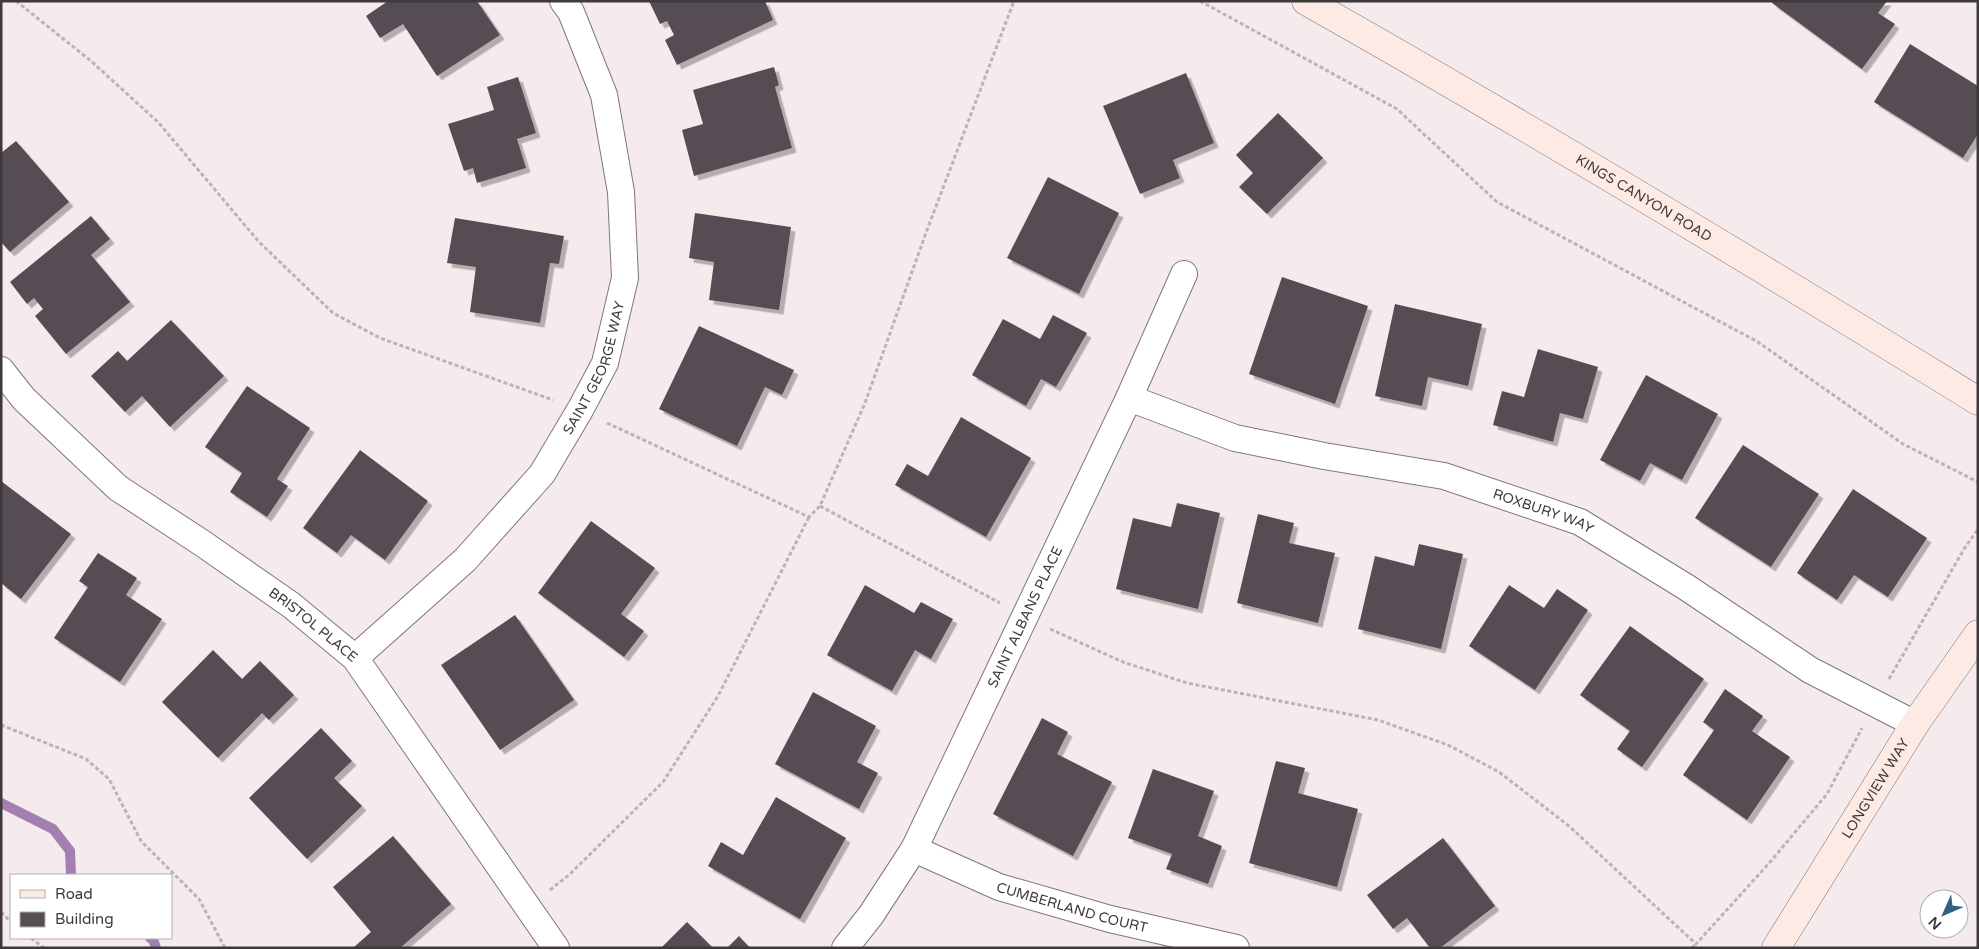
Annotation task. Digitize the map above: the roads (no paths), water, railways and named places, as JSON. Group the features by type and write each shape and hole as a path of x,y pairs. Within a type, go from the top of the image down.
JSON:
{"street":[{"name":"SAINT GEORGE WAY","path":"354,658 465,560 542,474 605,363 625,278 620,192 604,95 571,12 563,1"},
{"name":"KINGS CANYON ROAD","path":"1306,1 1555,145 1978,400"},
{"name":"SAINT ALBANS PLACE","path":"846,948 871,915 914,849 1129,398 1184,274"},
{"name":"BRISTOL PLACE","path":"1,370 24,399 118,488 291,605 354,658 556,948"},
{"name":"ROXBURY WAY","path":"1129,398 1235,438 1324,456 1444,476 1580,522 1686,587 1810,670 1915,724"},
{"name":"LONGVIEW WAY","path":"1776,948 1915,724 1978,634"},
{"name":"CUMBERLAND COURT","path":"914,849 999,887 1110,919 1236,948"}],"waterway":[{"path":"1,803 53,829 70,851 71,874"},
{"path":"153,939 156,948"}]}
